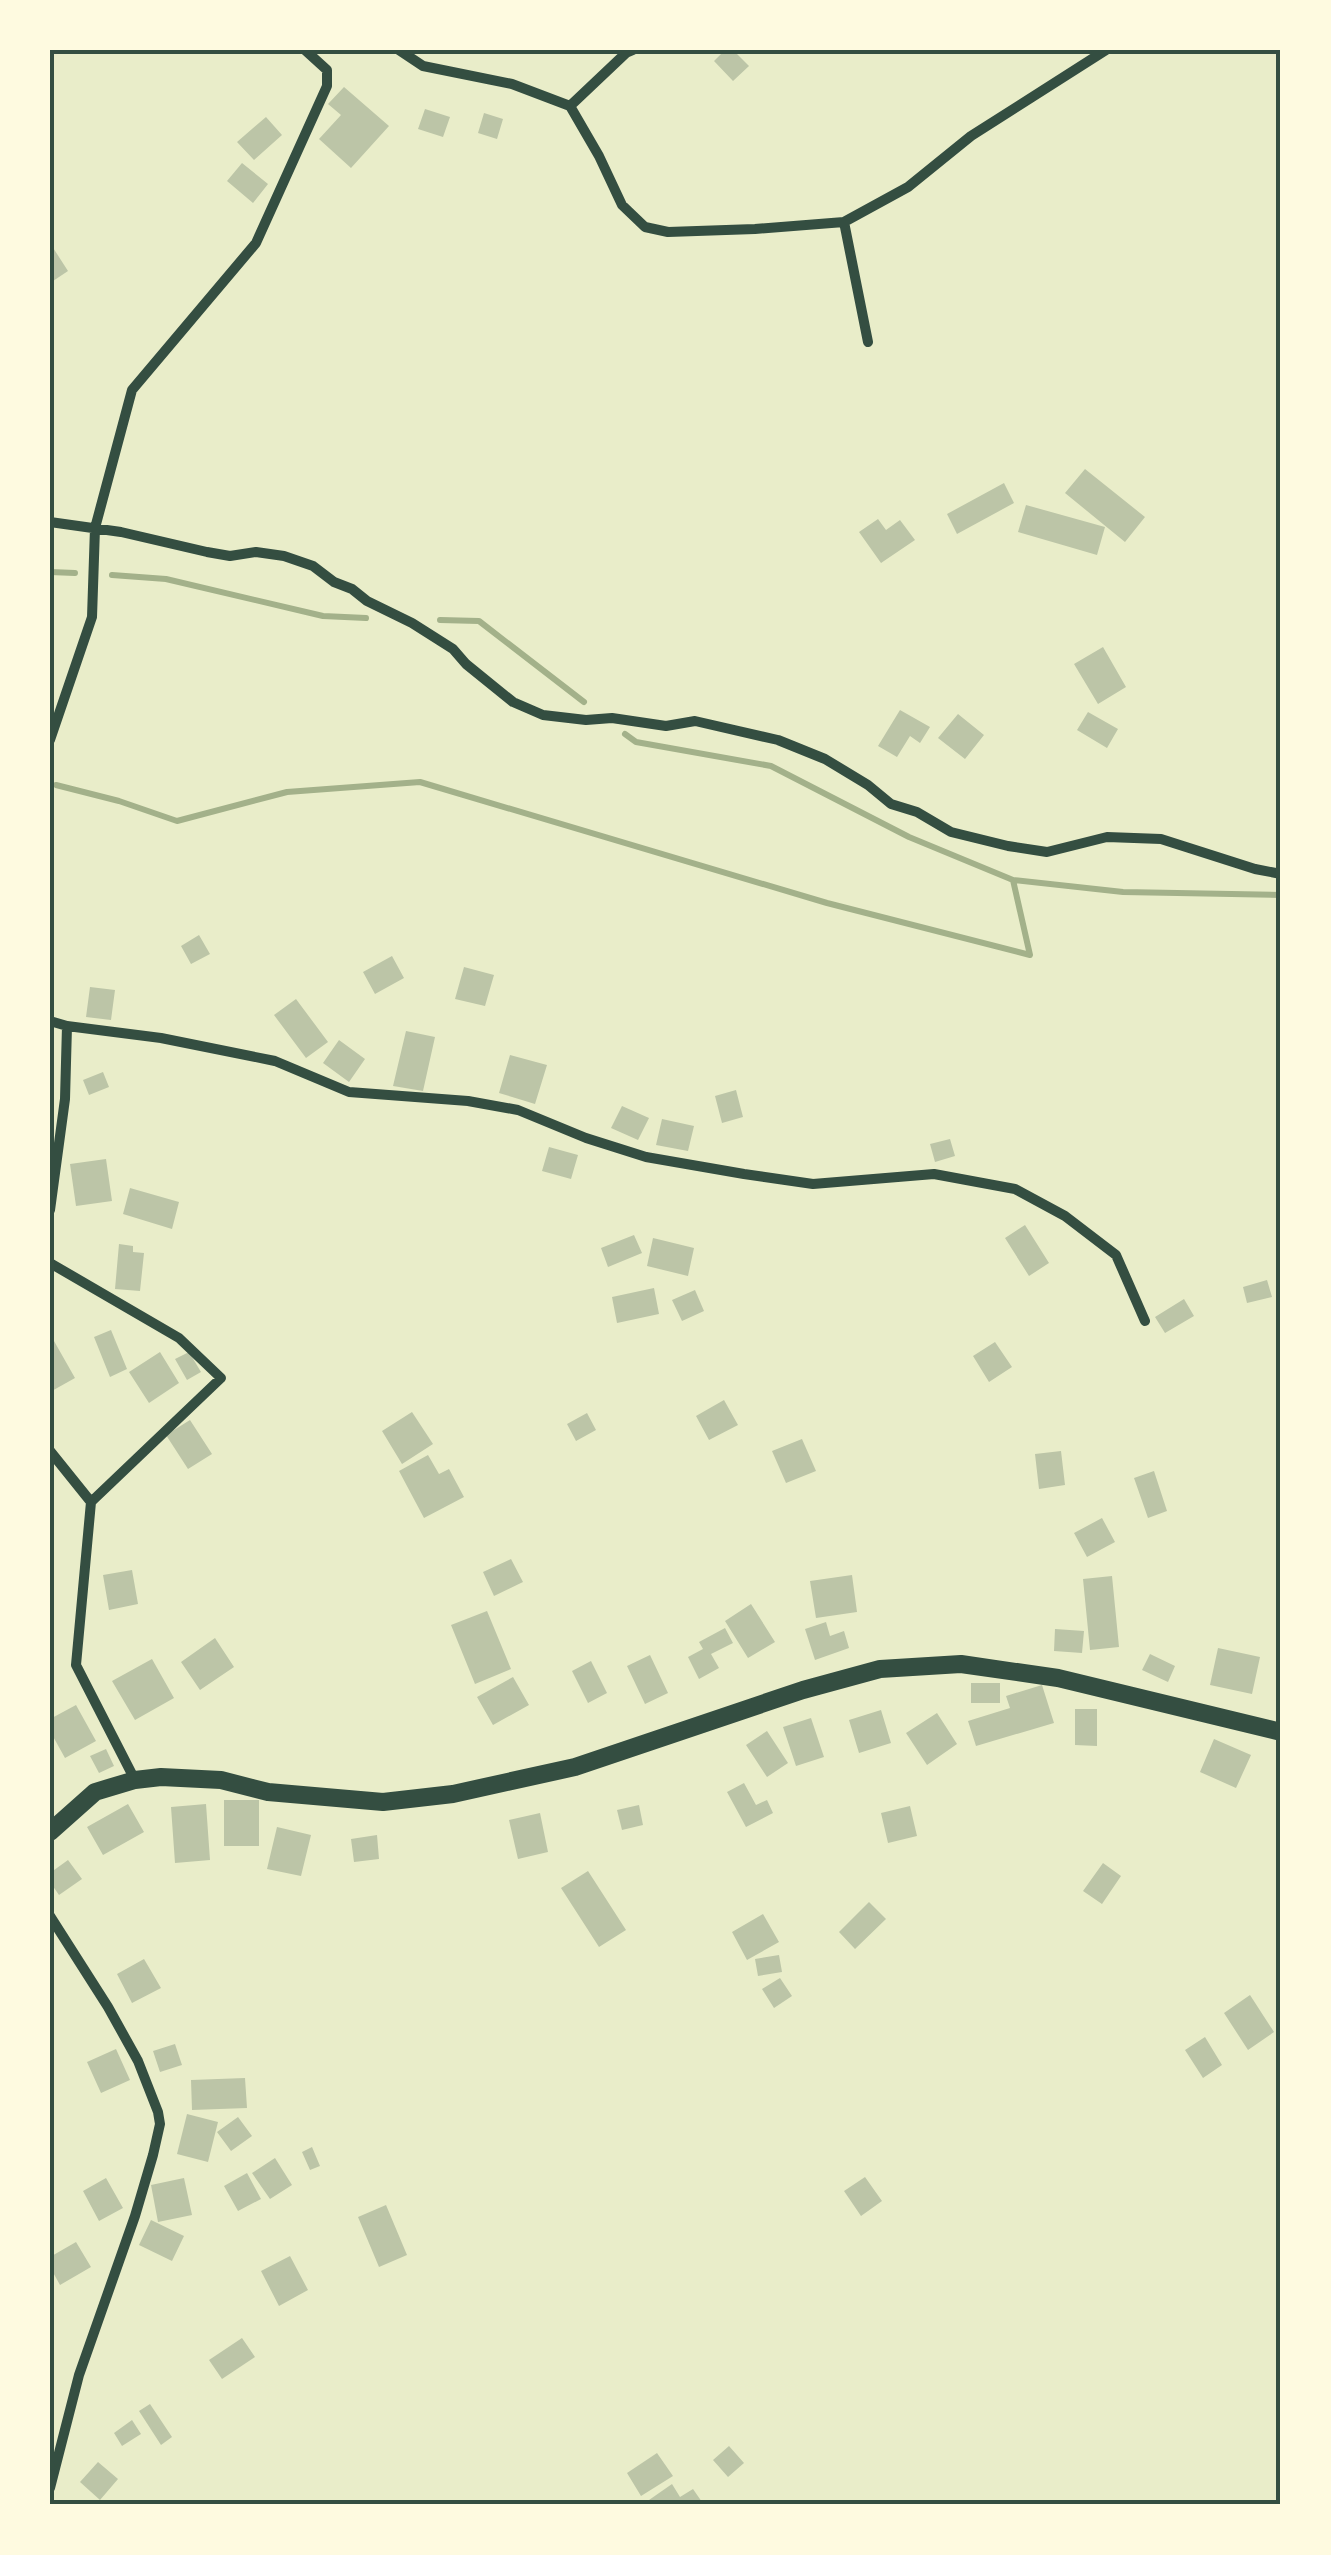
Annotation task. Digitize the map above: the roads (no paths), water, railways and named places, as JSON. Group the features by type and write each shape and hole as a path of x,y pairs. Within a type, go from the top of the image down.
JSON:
{"main road":[{"path":"50,1832 95,1792 134,1780 161,1777 220,1780 268,1792 383,1802 453,1794 574,1768 803,1690 880,1669 961,1664 1058,1678 1281,1732"}],"street":[{"path":"50,740 92,618 95,528 132,390 256,243 326,86 327,70 305,50"},
{"path":"399,50 423,66 512,84 570,106 622,205 645,227 668,232 844,222 908,187 971,136 1106,50"},
{"path":"570,106 633,50"},
{"path":"844,222 868,342"},
{"path":"50,522 121,532 230,556 256,552 284,556 313,566 367,602 412,624 452,649 513,702 542,715 586,720 612,718 666,726 694,720 778,740 825,759 891,804 917,812 951,832 1047,852 1108,838 1161,840 1281,874"},
{"path":"50,1021 275,1060 349,1092 468,1101 518,1110 586,1138 646,1156 744,1174 813,1184 934,1174 1014,1189 1065,1216 1116,1255 1145,1321"},
{"path":"50,1210 65,1099 68,1026"},
{"path":"50,1263 179,1338 221,1378 92,1502 76,1665 134,1780"},
{"path":"50,1451 92,1502"},
{"path":"50,1916 138,2061 160,2124 135,2216 80,2374 50,2488"}],"waterway":[{"path":"50,572 75,573"},
{"path":"112,575 166,579 323,616 366,618"},
{"path":"440,620 479,621 584,702"},
{"path":"625,734 636,742 771,766 909,837 1013,880"},
{"path":"56,785 177,821 287,792 420,782 827,903 1030,955 1013,880 1123,892 1281,895"}]}
